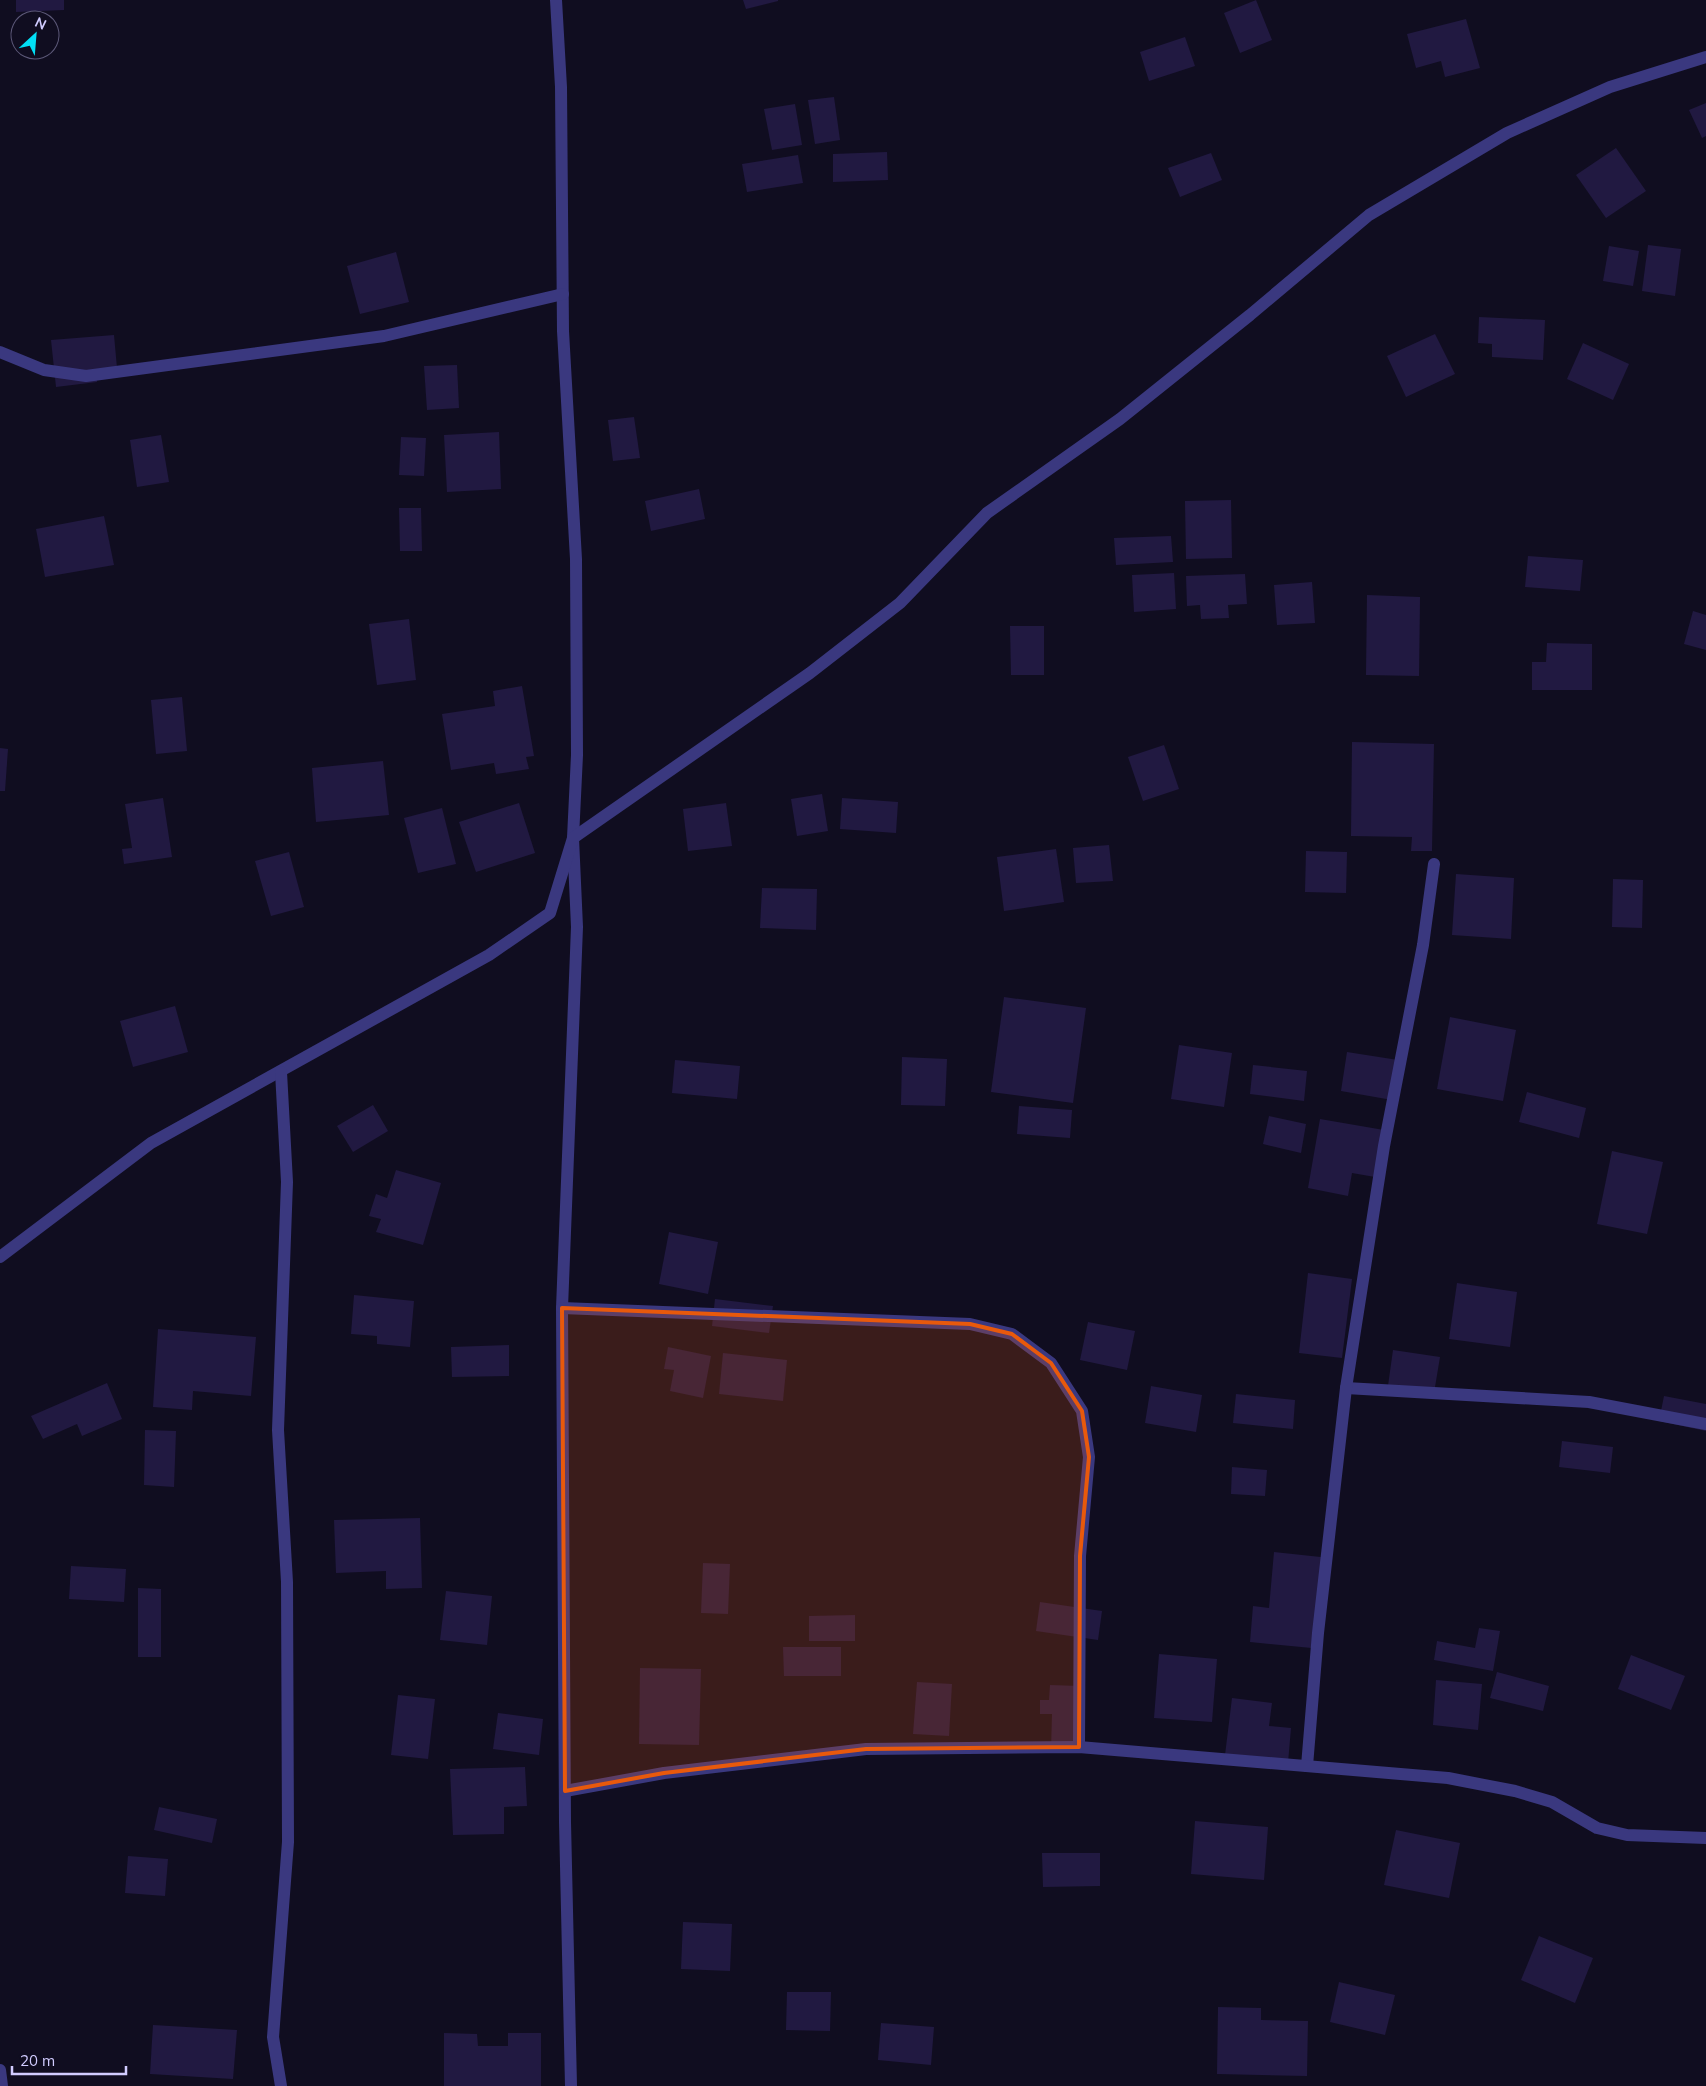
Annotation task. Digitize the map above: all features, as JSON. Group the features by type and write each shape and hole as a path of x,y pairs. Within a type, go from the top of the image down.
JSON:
{"street":[{"path":"556,0 561,87 563,294 576,558 577,755 573,838 577,927 562,1308 565,1791 571,2086"},
{"path":"0,1257 151,1143 489,955 550,914 573,838 810,673 848,644 900,603 987,513 1120,419 1250,315 1369,214 1507,133 1610,87 1706,57"},
{"path":"0,352 44,370 86,376 384,336 563,294"},
{"path":"1307,1766 1318,1634 1346,1388 1384,1146 1424,945 1434,864"},
{"path":"280,2086 273,2037 288,1842 287,1582 278,1430 287,1182 281,1072"},
{"path":"562,1308 970,1324 1012,1334 1051,1362 1082,1411 1089,1457 1080,1556 1079,1747"},
{"path":"1346,1388 1588,1402 1706,1424"},
{"path":"565,1791 664,1773 866,1750 1079,1747 1448,1778 1515,1791 1552,1802 1597,1828 1627,1834 1706,1838"},
{"path":"0,2070 2,2086"}],"highlighted area":[{"path":"562,1308 970,1324 1012,1334 1051,1363 1082,1411 1089,1457 1080,1556 1079,1747 866,1749 664,1773 565,1791"}],"building":[{"path":"16,0 64,0 64,10 16,10"},
{"path":"743,0 778,0 778,1 746,9"},
{"path":"1256,0 1272,40 1240,53 1224,13"},
{"path":"1466,19 1480,68 1445,77 1441,61 1416,68 1407,34"},
{"path":"1185,37 1195,66 1149,81 1140,52"},
{"path":"834,97 840,140 815,144 808,100"},
{"path":"1706,103 1706,136 1702,138 1689,110"},
{"path":"795,104 802,145 772,150 764,109"},
{"path":"1616,148 1646,191 1606,218 1576,175"},
{"path":"887,152 888,180 833,182 833,154"},
{"path":"1211,153 1222,180 1180,197 1168,168"},
{"path":"798,155 803,183 747,192 742,164"},
{"path":"1648,245 1681,249 1675,296 1642,291"},
{"path":"1609,246 1639,251 1633,286 1603,281"},
{"path":"396,252 409,302 360,314 347,266"},
{"path":"1479,317 1545,320 1543,360 1492,357 1492,344 1478,343"},
{"path":"1435,334 1455,374 1406,397 1387,356"},
{"path":"114,335 117,368 96,370 97,382 56,387 51,340"},
{"path":"1583,343 1629,364 1613,400 1567,379"},
{"path":"457,365 459,408 427,410 424,366"},
{"path":"634,417 640,458 613,461 608,420"},
{"path":"499,432 501,489 447,492 444,435"},
{"path":"161,435 169,482 137,487 130,440"},
{"path":"401,437 426,438 424,476 399,475"},
{"path":"699,489 705,519 651,531 645,501"},
{"path":"1231,500 1232,558 1186,559 1185,501"},
{"path":"399,508 421,508 422,551 400,551"},
{"path":"104,516 114,565 45,577 36,529"},
{"path":"1171,536 1173,562 1116,565 1114,538"},
{"path":"1528,556 1583,560 1580,591 1525,587"},
{"path":"1174,573 1176,609 1134,612 1132,575"},
{"path":"1245,574 1247,604 1228,605 1229,618 1201,619 1200,605 1187,606 1186,576"},
{"path":"1312,582 1315,623 1277,625 1274,585"},
{"path":"1367,595 1420,597 1419,676 1366,675"},
{"path":"1693,611 1706,615 1706,650 1684,644"},
{"path":"409,619 416,680 377,685 369,624"},
{"path":"1010,626 1044,626 1044,675 1011,675"},
{"path":"1547,643 1592,644 1592,690 1532,690 1532,662 1546,662"},
{"path":"522,686 534,756 526,757 529,769 496,774 494,763 451,770 442,714 495,706 493,691"},
{"path":"182,697 187,751 156,754 151,700"},
{"path":"1352,742 1434,744 1432,851 1411,851 1412,837 1351,836"},
{"path":"1164,745 1179,789 1143,801 1128,757"},
{"path":"0,748 8,749 5,791 0,791"},
{"path":"383,761 389,815 316,822 312,768"},
{"path":"822,794 828,831 797,836 791,799"},
{"path":"163,798 172,857 124,864 122,849 132,848 125,804"},
{"path":"842,798 898,802 896,833 840,829"},
{"path":"519,803 535,853 476,872 459,822"},
{"path":"726,803 732,846 688,851 683,809"},
{"path":"442,808 456,864 418,873 404,818"},
{"path":"1109,845 1113,881 1076,883 1073,848"},
{"path":"1056,849 1064,902 1004,911 997,857"},
{"path":"1306,851 1347,852 1346,893 1305,892"},
{"path":"289,852 304,907 271,916 255,861"},
{"path":"1456,874 1514,878 1511,939 1452,935"},
{"path":"1613,879 1643,880 1642,928 1612,927"},
{"path":"762,888 817,889 816,930 760,928"},
{"path":"1004,997 1086,1008 1073,1103 991,1092"},
{"path":"175,1006 188,1052 133,1067 120,1021"},
{"path":"1450,1017 1516,1030 1503,1101 1437,1089"},
{"path":"1179,1045 1232,1053 1224,1107 1171,1099"},
{"path":"1347,1052 1398,1060 1392,1100 1341,1091"},
{"path":"902,1057 947,1059 945,1106 901,1105"},
{"path":"675,1060 740,1066 737,1099 672,1093"},
{"path":"1253,1065 1307,1071 1304,1101 1250,1094"},
{"path":"1527,1092 1586,1108 1579,1138 1519,1122"},
{"path":"373,1105 388,1131 353,1152 337,1126"},
{"path":"1019,1106 1072,1110 1070,1138 1017,1134"},
{"path":"1269,1116 1306,1124 1301,1153 1263,1144"},
{"path":"1320,1119 1384,1130 1375,1177 1352,1173 1348,1196 1308,1188"},
{"path":"1612,1151 1663,1162 1647,1234 1597,1224"},
{"path":"396,1170 441,1183 423,1245 376,1232 381,1219 369,1216 376,1194 387,1198"},
{"path":"669,1232 718,1242 708,1294 659,1284"},
{"path":"1308,1273 1352,1279 1342,1358 1299,1353"},
{"path":"1457,1283 1517,1292 1510,1347 1449,1339"},
{"path":"354,1295 414,1301 410,1347 377,1344 377,1336 351,1334"},
{"path":"715,1299 773,1306 769,1333 712,1326"},
{"path":"1088,1322 1135,1331 1127,1370 1080,1360"},
{"path":"158,1329 256,1337 251,1396 193,1391 192,1410 153,1407"},
{"path":"509,1345 509,1376 452,1377 451,1347"},
{"path":"668,1347 711,1356 703,1398 670,1391 674,1370 664,1369"},
{"path":"1393,1350 1440,1357 1433,1399 1387,1393"},
{"path":"723,1353 787,1360 783,1401 719,1394"},
{"path":"107,1383 122,1419 82,1436 77,1424 43,1439 31,1416"},
{"path":"1151,1386 1202,1395 1196,1432 1145,1423"},
{"path":"1236,1394 1295,1400 1293,1429 1233,1423"},
{"path":"1664,1396 1706,1404 1706,1431 1659,1421"},
{"path":"145,1430 176,1431 174,1487 144,1485"},
{"path":"1562,1441 1613,1447 1610,1473 1559,1467"},
{"path":"1232,1467 1267,1470 1265,1496 1231,1494"},
{"path":"420,1518 422,1588 386,1589 386,1571 336,1573 334,1520"},
{"path":"1274,1552 1330,1558 1322,1649 1250,1642 1253,1606 1269,1608"},
{"path":"703,1563 730,1564 728,1614 701,1613"},
{"path":"71,1566 126,1569 124,1602 69,1599"},
{"path":"138,1588 161,1589 161,1657 138,1657"},
{"path":"446,1591 492,1596 487,1645 440,1640"},
{"path":"1040,1602 1102,1611 1098,1640 1036,1631"},
{"path":"855,1615 855,1641 809,1641 809,1616"},
{"path":"1479,1628 1500,1631 1493,1671 1434,1660 1437,1641 1475,1648"},
{"path":"783,1647 841,1647 841,1676 784,1676"},
{"path":"1159,1654 1217,1659 1212,1722 1154,1718"},
{"path":"1631,1655 1685,1676 1671,1710 1618,1689"},
{"path":"640,1668 701,1669 699,1745 639,1744"},
{"path":"1497,1672 1549,1686 1543,1711 1490,1698"},
{"path":"1436,1680 1482,1684 1478,1730 1433,1725"},
{"path":"917,1682 952,1684 949,1736 913,1734"},
{"path":"1050,1685 1080,1686 1077,1751 1051,1749 1052,1714 1040,1714 1040,1700 1049,1700"},
{"path":"398,1695 435,1699 428,1759 391,1755"},
{"path":"1232,1698 1272,1703 1269,1726 1291,1728 1288,1763 1225,1755"},
{"path":"498,1713 543,1719 539,1755 493,1749"},
{"path":"525,1767 527,1806 504,1807 504,1834 453,1835 450,1769"},
{"path":"159,1807 217,1819 212,1843 154,1830"},
{"path":"1195,1821 1268,1827 1264,1880 1191,1874"},
{"path":"1396,1830 1460,1843 1449,1898 1384,1885"},
{"path":"1042,1853 1100,1853 1100,1886 1043,1887"},
{"path":"128,1856 168,1859 165,1896 125,1893"},
{"path":"683,1922 732,1924 730,1971 681,1969"},
{"path":"1539,1936 1593,1958 1575,2003 1521,1980"},
{"path":"1339,1982 1395,1995 1385,2035 1330,2022"},
{"path":"787,1992 831,1992 830,2031 786,2030"},
{"path":"1218,2007 1261,2008 1261,2020 1308,2021 1307,2076 1217,2074"},
{"path":"881,2023 934,2027 931,2065 878,2060"},
{"path":"153,2025 237,2030 233,2079 150,2074"},
{"path":"444,2033 477,2034 478,2046 508,2046 508,2033 541,2033 541,2086 444,2086"}]}
